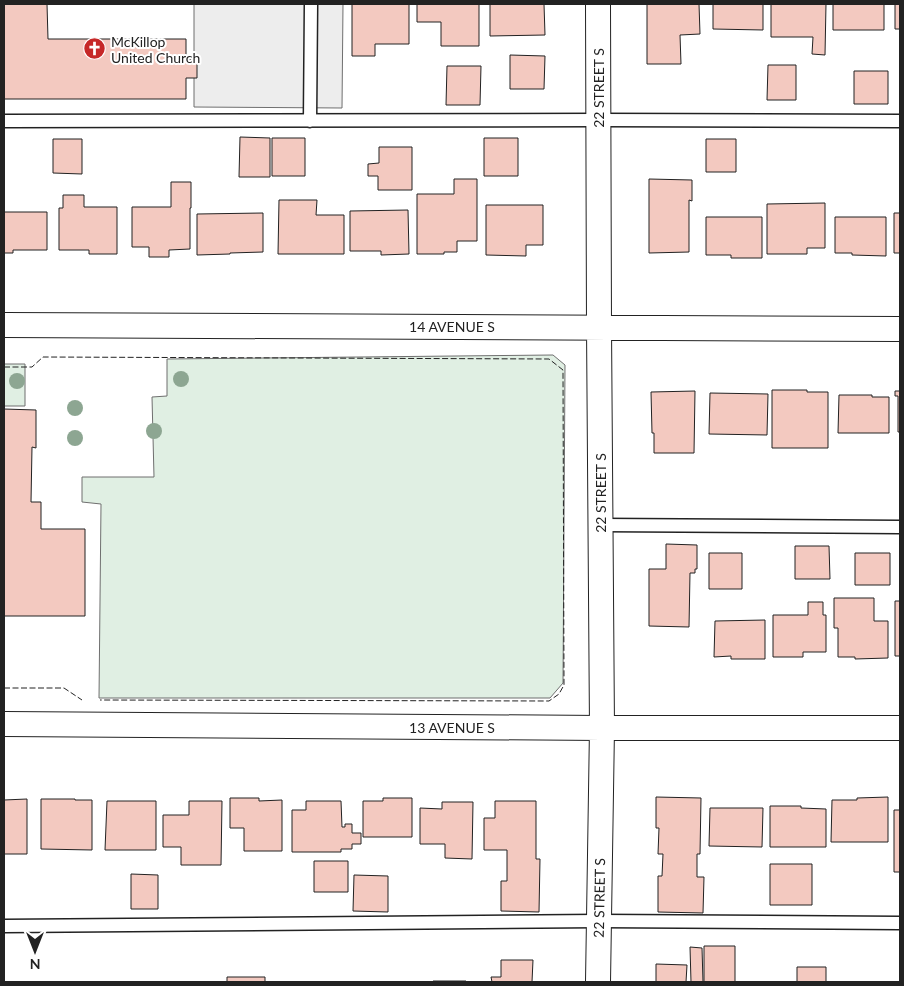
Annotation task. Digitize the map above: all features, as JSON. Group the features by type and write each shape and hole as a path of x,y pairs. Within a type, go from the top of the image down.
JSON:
{"street":[{"name":"22 STREET S","path":"598,4 602,728 598,982"},
{"name":"14 AVENUE S","path":"4,325 900,328"},
{"name":"13 AVENUE S","path":"4,724 900,728"}],"lane":[{"path":"310,121 311,4"},
{"path":"4,121 900,121"},
{"path":"600,525 900,527"},
{"path":"4,926 599,921 900,923"}],"green space":[{"path":"553,355 565,365 563,683 550,698 99,698 101,504 82,502 82,477 154,477 152,397 167,396 167,359"},
{"path":"4,364 25,364 25,406 4,406"}],"shaded area":[{"path":"194,4 343,4 342,108 194,107"}],"building":[{"name":"McKillop United Church","path":"4,4 47,4 48,39 186,39 186,60 197,59 197,78 186,78 186,99 4,99"},
{"path":"352,4 409,4 409,44 375,44 375,56 352,56"},
{"path":"417,4 479,4 479,46 441,46 441,22 417,22"},
{"path":"490,4 544,4 545,35 490,36"},
{"path":"647,4 699,4 700,34 680,35 681,64 647,64"},
{"path":"713,4 763,4 763,30 713,29"},
{"path":"771,4 826,4 825,55 812,54 813,37 771,37"},
{"path":"833,4 884,4 884,30 833,30"},
{"path":"895,4 900,4 900,29 895,29"},
{"path":"510,55 545,56 544,89 510,89"},
{"path":"768,65 796,65 796,100 767,100"},
{"path":"447,66 481,66 480,105 446,105"},
{"path":"854,71 888,71 888,104 854,104"},
{"path":"240,137 270,138 270,177 239,177"},
{"path":"272,138 305,138 305,176 272,176"},
{"path":"484,138 518,138 518,176 484,176"},
{"path":"53,139 82,139 82,174 53,173"},
{"path":"706,139 736,139 736,172 706,172"},
{"path":"379,147 412,147 412,190 378,190 378,176 368,176 368,164 379,163"},
{"path":"454,179 477,179 477,241 457,241 457,252 417,254 417,194 454,194"},
{"path":"649,179 692,180 692,201 689,200 689,252 649,253"},
{"path":"171,182 191,182 190,249 169,250 169,257 149,257 149,247 132,247 132,207 171,207"},
{"path":"63,195 84,195 84,207 117,207 117,254 89,254 89,250 59,250 59,208 63,208"},
{"path":"279,200 317,200 316,215 344,215 344,254 278,254"},
{"path":"825,203 825,248 807,248 807,254 767,254 767,204"},
{"path":"486,205 543,205 543,245 526,245 526,256 486,255"},
{"path":"408,210 409,254 381,255 381,251 350,251 350,211"},
{"path":"4,212 47,212 47,250 13,250 13,253 4,253"},
{"path":"263,213 263,252 197,255 197,214"},
{"path":"894,213 900,213 900,253 894,253"},
{"path":"706,217 762,217 762,258 731,258 731,255 706,255"},
{"path":"835,217 886,217 886,256 835,253"},
{"path":"772,390 828,392 828,448 772,448"},
{"path":"695,391 694,453 654,453 651,392"},
{"path":"895,391 900,391 900,432 898,432 898,396 895,396"},
{"path":"710,393 768,394 767,435 709,434"},
{"path":"839,395 889,397 889,433 838,433"},
{"path":"4,409 36,410 36,448 32,447 31,502 41,502 41,529 85,529 85,616 4,616"},
{"path":"666,544 697,545 697,569 695,569 695,573 690,573 689,627 649,626 649,569 666,569"},
{"path":"795,546 829,546 830,579 795,579"},
{"path":"709,553 742,553 742,589 709,589"},
{"path":"855,553 890,553 890,585 855,585"},
{"path":"834,598 874,598 874,621 888,621 888,658 855,659 855,657 838,657 838,628 834,628"},
{"path":"895,601 900,601 900,656 895,656"},
{"path":"808,602 823,602 823,615 826,615 826,652 803,652 803,657 773,657 773,615 808,615"},
{"path":"765,620 765,659 731,659 731,656 714,657 715,621"},
{"path":"656,797 701,798 700,854 697,854 697,877 704,877 703,913 658,912 658,876 662,876 663,854 658,854 659,828 656,828"},
{"path":"888,797 888,842 831,842 832,800"},
{"path":"230,798 259,798 259,801 282,800 282,851 244,851 244,828 230,828"},
{"path":"383,798 412,798 412,837 363,837 363,801 383,801"},
{"path":"27,799 27,854 4,854 4,800"},
{"path":"41,799 92,800 92,850 41,849"},
{"path":"107,801 156,801 156,850 105,850"},
{"path":"189,801 222,801 221,865 181,865 181,847 163,847 163,815 189,815"},
{"path":"306,801 341,801 342,827 345,827 345,824 352,824 352,833 361,833 361,844 352,844 352,849 341,849 341,852 292,852 292,810 306,810"},
{"path":"495,801 536,801 536,859 540,859 539,912 501,911 501,881 507,881 507,850 484,850 484,818 495,818"},
{"path":"442,802 473,802 472,859 445,858 445,844 420,844 420,808 442,809"},
{"path":"770,806 801,806 801,808 826,809 826,847 770,847"},
{"path":"710,808 763,808 762,847 709,846"},
{"path":"894,810 900,810 900,872 894,872"},
{"path":"314,861 348,861 348,892 314,892"},
{"path":"770,864 812,864 812,905 770,905"},
{"path":"131,874 158,875 158,909 131,909"},
{"path":"354,875 388,876 388,912 353,911"},
{"path":"704,946 735,946 735,982 704,982"},
{"path":"690,947 702,948 703,982 691,982"},
{"path":"501,960 533,960 532,982 492,982 491,977 501,977"},
{"path":"656,964 687,965 686,982 656,982"},
{"path":"797,967 826,967 826,982 797,982"},
{"path":"227,977 265,977 265,982 227,982"},
{"path":"466,981 466,982 433,982"}],"fence":[{"path":"4,367 32,367 43,357 549,359 563,370 564,685 559,694 549,701 100,700"},
{"path":"4,688 64,688 82,700"}],"place":[{"name":"McKillop United Church","path":"95,49"}]}
